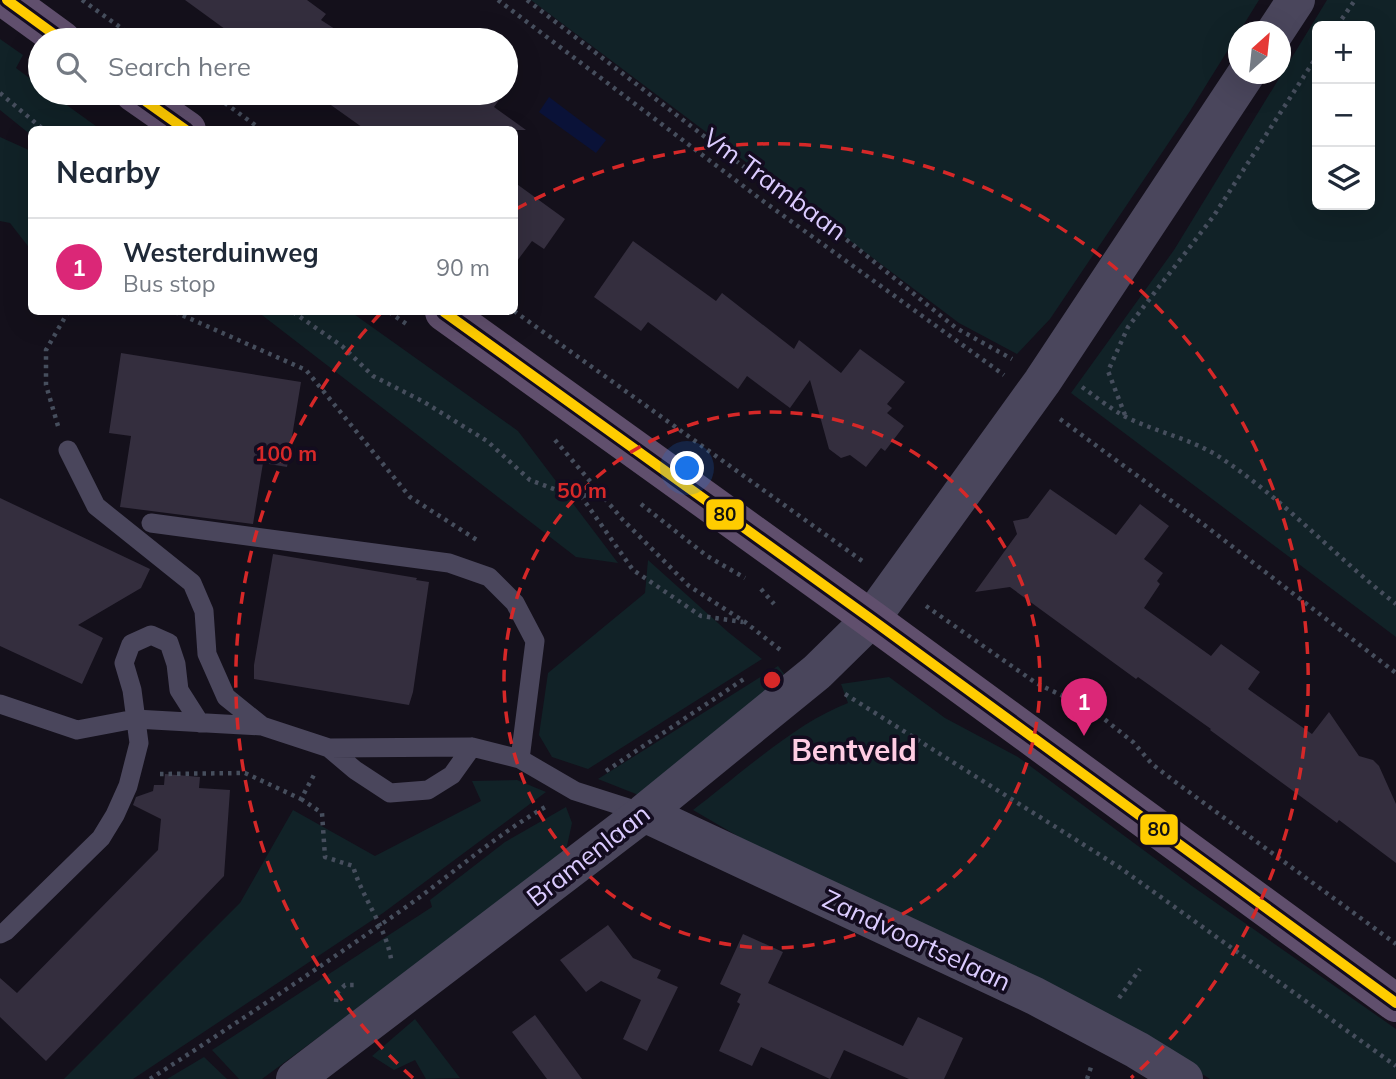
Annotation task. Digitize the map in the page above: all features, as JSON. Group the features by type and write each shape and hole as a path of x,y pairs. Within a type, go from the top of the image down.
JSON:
{"main road":[{"path":"7,0 46,28"},
{"path":"151,105 181,126"},
{"path":"427,319 871,619 1396,1003"}],"street":[{"path":"1282,21 1296,0"},
{"name":"Bramenlaan","path":"295,1079 644,813 817,672 871,619 1040,384 1239,84"},
{"name":"Zandvoortselaan","path":"644,813 1035,996 1137,1050 1184,1079"}],"lane":[{"path":"68,450 96,506 192,583 204,611 207,654 226,696 262,726"},
{"path":"151,523 449,563 489,577 515,603 535,641 520,759"},
{"path":"0,934 101,838 115,816 128,786 139,743 132,690 124,663 131,644 151,635 169,643 176,664 179,691 200,723"},
{"path":"0,705 77,730 135,719 262,726 329,748 472,747 520,759 575,791 644,813"},
{"path":"329,748 355,770 390,793 428,790 452,775 472,747"}],"path":[{"path":"82,0 121,28"},
{"name":"Vm Trambaan","path":"498,0 763,201 1040,384"},
{"path":"527,0 787,200 821,219 956,328 1016,362 1040,384 1075,432 1207,527 1396,673"},
{"path":"1340,21 1355,0"},
{"path":"1126,417 1108,371 1128,327 1213,217 1312,64"},
{"path":"0,93 39,126"},
{"path":"228,105 256,126"},
{"path":"518,314 1036,683 1094,711 1133,742 1152,764 1174,781 1396,944"},
{"path":"66,315 46,350 46,385 68,450"},
{"path":"182,315 306,370 410,497 489,548"},
{"path":"297,315 342,346 373,376 424,402 487,441 530,480 568,494 606,497"},
{"path":"405,315 427,319"},
{"path":"1040,384 1080,386 1126,417 1177,436 1223,458 1302,520 1355,572 1396,604"},
{"path":"551,436 623,520 689,586 745,622 779,650 817,672 855,702 1119,867 1396,1066"},
{"path":"580,495 633,570 701,615 745,622"},
{"path":"632,496 707,556 747,580"},
{"path":"757,586 774,604"},
{"path":"774,657 779,650"},
{"path":"150,1079 379,925 516,824 575,791 745,679"},
{"path":"301,799 329,748"},
{"path":"131,774 245,772 301,799 321,813 325,857 352,866 379,925 391,958 388,964"},
{"path":"355,1033 336,1006 337,993 345,985 364,983"}],"shaded area":[{"path":"531,0 1259,0 1246,21 1228,21 1228,50 1050,319 1017,354 959,323"},
{"path":"1327,0 1396,0 1396,637 1071,393 1174,250 1276,84 1291,84 1291,59 1312,25 1312,210 1375,210 1375,21 1314,21"},
{"path":"0,39 23,55 16,68 28,77 28,105 67,105 96,126 28,126 28,133 0,110"},
{"path":"549,97 606,140 596,153 539,112"},
{"path":"0,137 28,150 28,246 10,223 0,221"},
{"path":"262,315 355,315 518,431 618,563 576,557"},
{"path":"648,560 762,659 588,769 552,757 539,735 548,673 645,593"},
{"path":"778,666 788,679 641,796 598,779"},
{"path":"889,677 945,718 1018,757 1192,886 1396,1029 1396,1079 1210,1079 1144,1038 780,861 693,810 808,723 848,703 841,684"},
{"path":"517,780 546,792 383,913 133,1079 64,1079 240,903 293,810 375,856 481,801 472,781"},
{"path":"566,807 572,823 565,855 262,1079 239,1079 212,1050 432,907 430,900 505,842"},
{"path":"415,1019 460,1078 426,1079 415,1060 394,1070 372,1056"},
{"path":"204,1057 227,1079 167,1079"}],"building":[{"path":"185,0 307,0 326,14 321,20 333,28 224,28"},
{"path":"331,105 495,105 494,107 526,130 518,130 518,126 360,126"},
{"path":"518,185 565,219 544,249 532,241 518,260"},
{"path":"633,241 716,301 722,293 794,349 799,340 841,373 860,349 905,382 887,404 892,408 887,413 904,426 885,451 881,448 866,467 850,455 841,458 829,449 810,380 790,408 747,376 738,389 648,322 641,331 594,297"},
{"path":"121,353 301,382 287,467 263,463 253,524 120,507 131,436 109,433"},
{"path":"1050,489 1116,535 1140,504 1169,526 1144,559 1163,573 1157,581 1160,584 1144,608 1211,656 1221,644 1260,672 1248,689 1312,734 1329,712 1359,756 1373,760 1379,766 1396,804 1396,863 1010,587 975,592 1017,534 1013,521 1028,518"},
{"path":"0,498 150,569 141,588 78,625 103,638 82,684 0,646"},
{"path":"273,554 429,582 409,705 254,679 254,665"},
{"path":"165,774 200,777 199,788 230,790 224,876 46,1061 0,1017 0,978 17,993 158,850 161,819 133,805 136,797 153,791 154,785 164,785"},
{"path":"608,925 633,958 661,970 657,978 678,987 647,1051 623,1039 641,1000 601,981 586,992 560,960"},
{"path":"743,934 783,952 768,983 903,1046 918,1017 963,1038 944,1079 909,1079 844,1050 830,1079 761,1047 752,1066 719,1051 740,1004 737,1002 741,994 720,984"},
{"path":"535,1015 582,1079 547,1079 512,1032"}],"transit line":[{"name":"80","path":"7,0 46,28"},
{"name":"80","path":"151,105 180,126"},
{"name":"80","path":"448,315 871,619 1396,1003"}],"place":[{"name":"Westerduinweg","path":"1084,736"}],"district":[{"name":"Bentveld","path":"854,750"}]}
